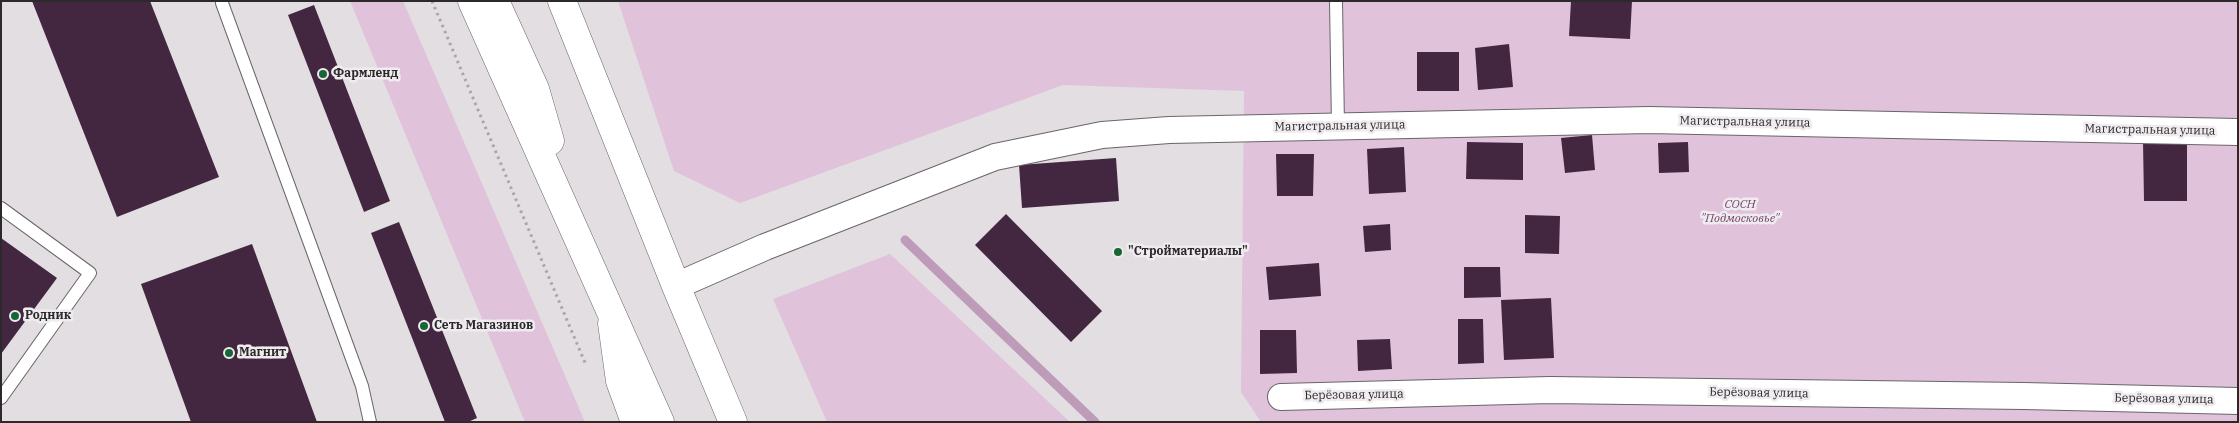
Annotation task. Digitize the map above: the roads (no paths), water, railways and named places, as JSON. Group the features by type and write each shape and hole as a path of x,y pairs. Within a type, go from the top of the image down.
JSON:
{"main road":[{"path":"472,1 611,316 660,422"},
{"path":"495,1 535,89 582,250"},
{"path":"542,1 564,49 594,80"},
{"path":"562,1 676,286 733,422"},
{"path":"611,316 620,381 635,422"}],"street":[{"name":"Магистральная улица","path":"676,286 765,247 995,157 1102,135 1169,130 1649,120 2238,132"},
{"name":"Берёзовая улица","path":"1281,397 1550,390 2024,396 2238,401"}],"lane":[{"path":"1336,1 1338,126"},
{"path":"222,3 362,386 370,422"},
{"path":"1,208 90,274 1,398"}],"waterway":[{"path":"905,240 1095,422"}],"place":[{"name":"Фармленд","path":"323,74"},
{"name":"\"Стройматериалы\"","path":"1118,252"},
{"name":"Родник","path":"15,316"},
{"name":"Сеть Магазинов","path":"424,326"},
{"name":"Магнит","path":"229,353"}],"park label":[{"name":"СОСН \"Подмосковье\"","path":"1740,212"}]}
